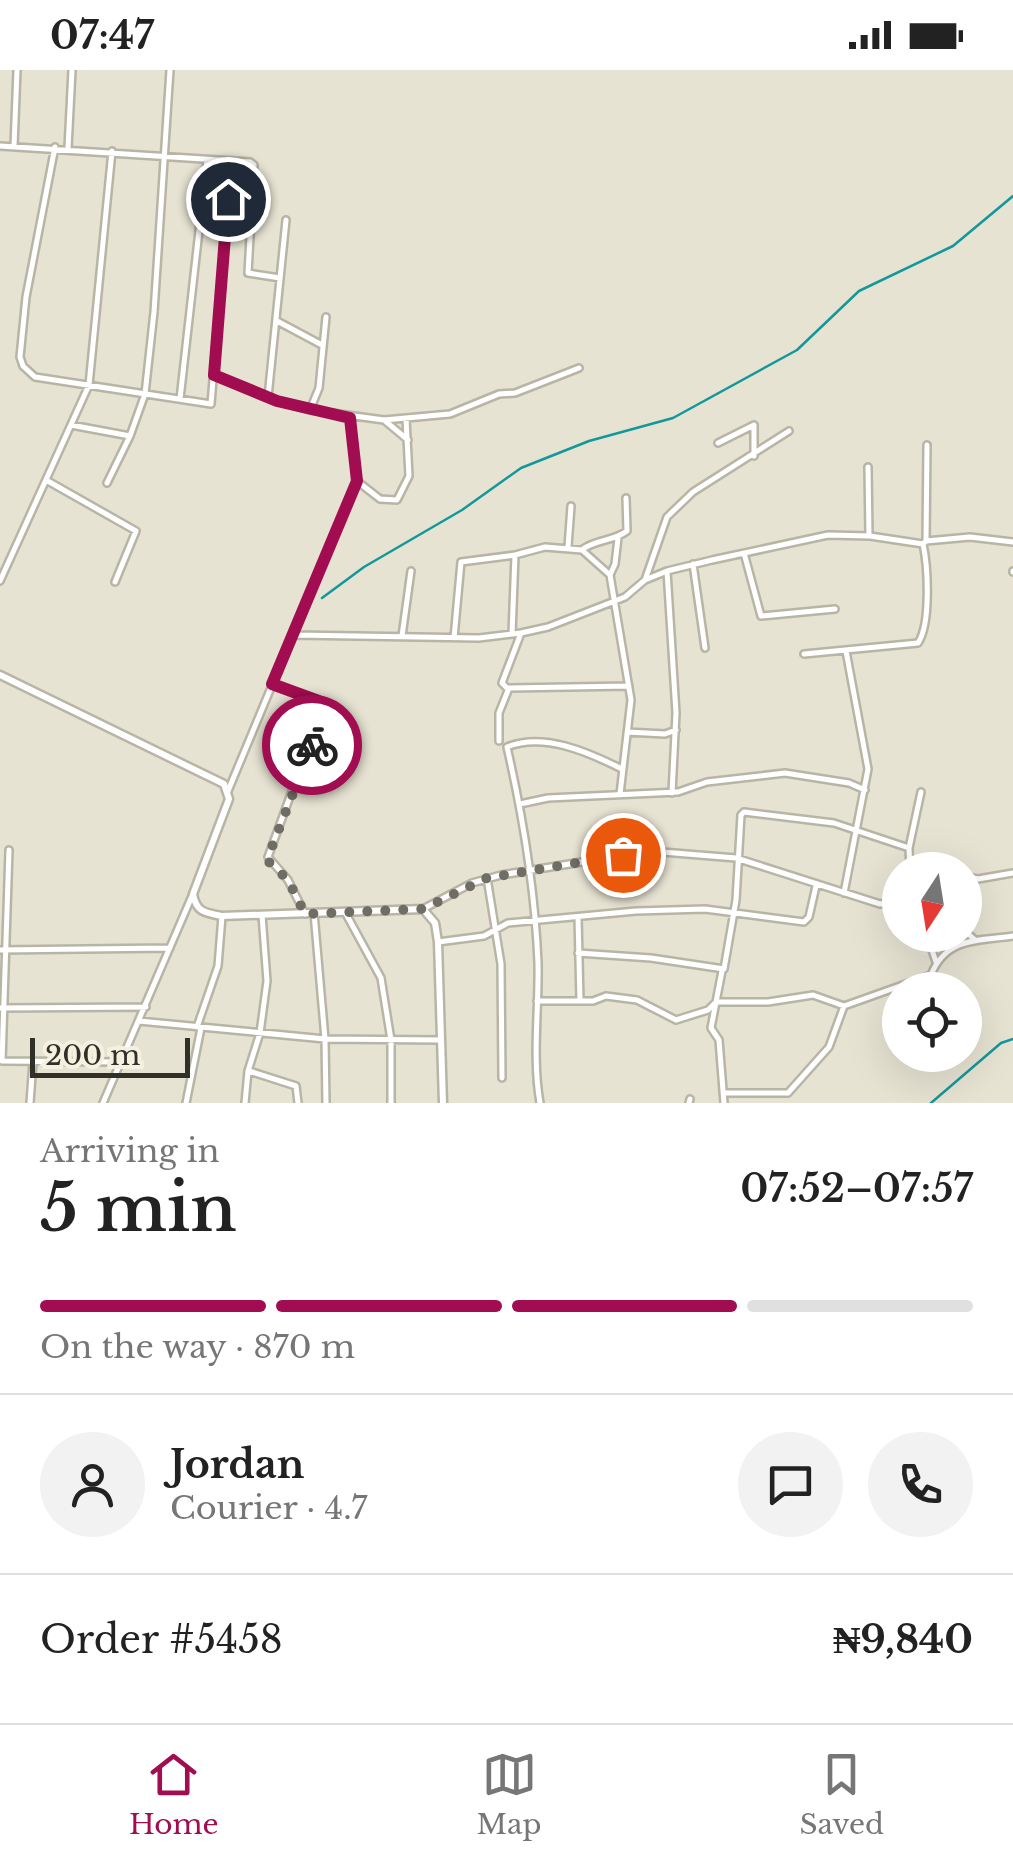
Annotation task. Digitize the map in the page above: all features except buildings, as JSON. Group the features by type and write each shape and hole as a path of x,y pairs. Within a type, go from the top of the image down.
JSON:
{"street":[{"path":"14,146 17,70"},
{"path":"68,148 72,70"},
{"path":"107,483 145,394 170,70"},
{"path":"0,146 250,162 254,166 248,273 280,278"},
{"path":"55,148 26,296 20,357 23,366 36,378 211,404 231,160"},
{"path":"0,581 89,385 112,151"},
{"path":"180,399 207,160"},
{"path":"268,397 286,220"},
{"path":"310,410 318,388 326,317"},
{"path":"277,322 322,344"},
{"path":"214,375 310,410 384,420 450,414 578,368"},
{"path":"103,1103 193,894 228,791 357,481 350,418"},
{"path":"357,481 380,499 398,500 410,476 406,419"},
{"path":"384,420 408,440"},
{"path":"71,425 130,436"},
{"path":"718,443 754,425 754,456"},
{"path":"645,580 667,517 693,492 790,432"},
{"path":"804,654 922,640 926,620 926,445"},
{"path":"868,467 869,536"},
{"path":"46,480 136,531 115,582"},
{"path":"582,550 594,542 625,533 629,525 626,498"},
{"path":"568,547 571,506"},
{"path":"294,635 454,638 521,633 548,627 614,600 666,571 828,535 924,543 970,538 1013,542"},
{"path":"618,538 610,575 630,686 620,794"},
{"path":"454,638 461,562 568,547 582,550 610,575"},
{"path":"744,553 761,616 835,608"},
{"path":"512,634 515,555"},
{"path":"693,564 704,648"},
{"path":"666,571 676,730 672,793"},
{"path":"402,636 411,572"},
{"path":"521,633 502,684 508,689 630,686"},
{"path":"844,893 868,769 846,651"},
{"path":"0,675 224,784 228,791"},
{"path":"272,684 324,703 268,857 310,913 328,1102"},
{"path":"498,741 500,714 508,689"},
{"path":"627,732 665,734 676,730"},
{"path":"540,1103 534,920 520,804 508,745 555,744 592,754 622,770"},
{"path":"520,804 548,798 672,793 707,782 786,773 848,783 865,790"},
{"path":"909,852 921,792"},
{"path":"724,1103 719,1040 711,1028 734,913 741,815 744,812 817,820 859,829 908,848"},
{"path":"10,850 1,1061 121,1062"},
{"path":"193,894 195,906 204,913 222,916 423,909 487,878 650,851 736,858 882,904"},
{"path":"982,879 1013,873"},
{"path":"487,878 502,982 502,1078"},
{"path":"438,942 484,936 508,923 691,908 804,922 809,917 816,885"},
{"path":"423,909 436,924 438,942 443,1103"},
{"path":"345,912 379,971 391,1040 391,1103"},
{"path":"245,1103 267,981 262,915"},
{"path":"186,1103 199,1027 218,966 222,916"},
{"path":"578,916 580,1001"},
{"path":"982,939 1013,936"},
{"path":"3,950 170,948"},
{"path":"933,952 936,962"},
{"path":"537,1001 580,1001 606,996 637,1000 676,1020 708,1010 716,1002 768,1002 813,995 844,1006 931,975 945,952"},
{"path":"578,954 650,958 722,970"},
{"path":"723,1093 788,1094 829,1047 844,1006"},
{"path":"2,1008 146,1007"},
{"path":"139,1021 325,1039 441,1040"},
{"path":"30,1103 33,1062"},
{"path":"248,1071 296,1086 298,1103"}],"waterway":[{"path":"322,598 521,468 589,441 673,418 797,350 859,291 953,246 1013,196"},
{"path":"931,1103 1001,1043 1013,1039"}],"way so far":[{"path":"312,745 268,857 288,880 305,914 423,909 487,878 623,855"}],"route":[{"path":"228,199 214,375 277,401 350,418 357,481 272,684 324,703 312,745"}]}
